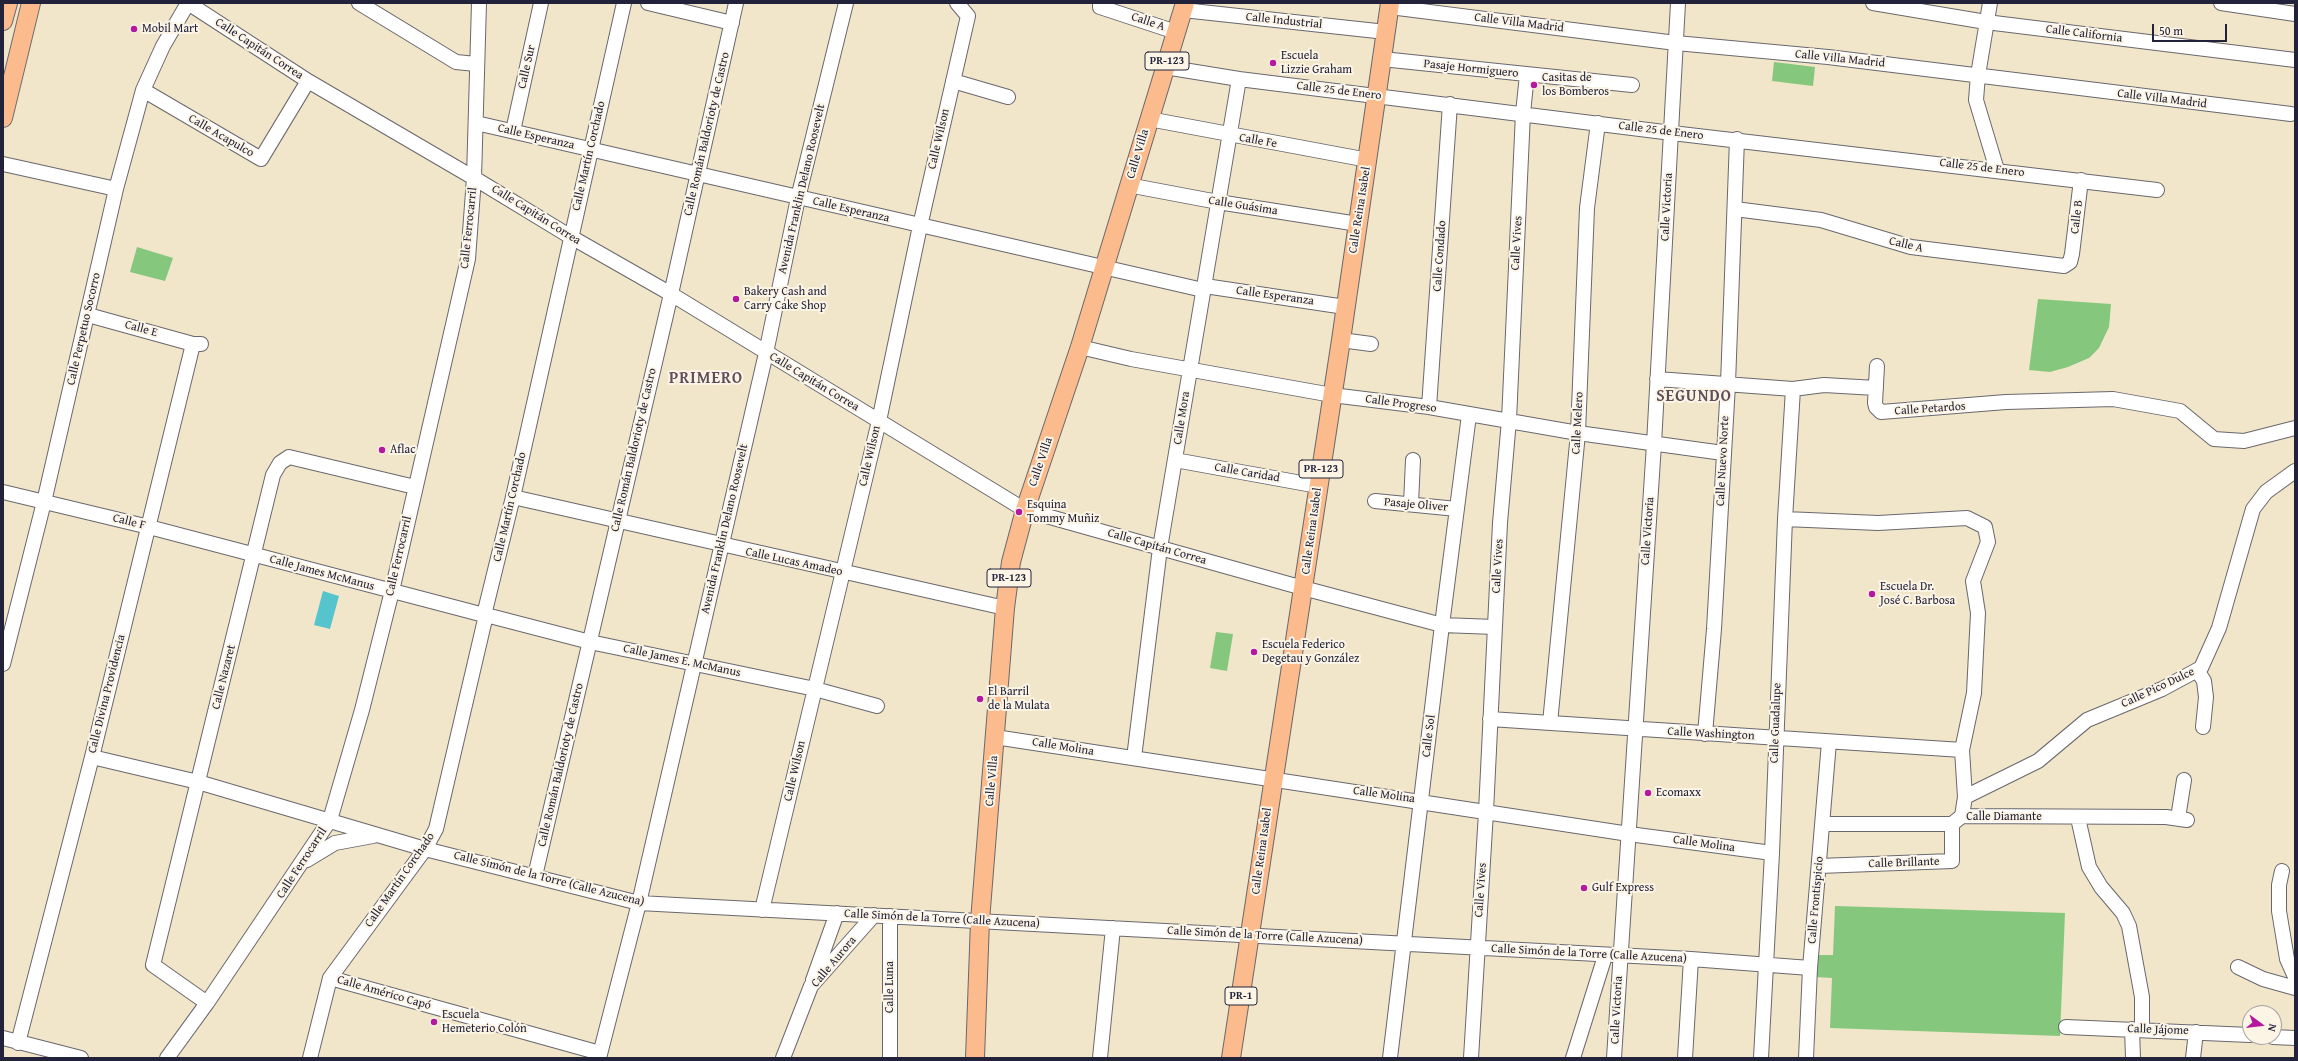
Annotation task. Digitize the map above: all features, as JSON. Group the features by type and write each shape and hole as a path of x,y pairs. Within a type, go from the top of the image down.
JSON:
{"main road":[{"path":"3,21 8,3"},
{"path":"3,118 31,3"},
{"name":"Calle Reina Isabel","path":"1231,1058 1378,96 1390,5"},
{"name":"Calle Villa","path":"975,1058 980,921 1005,608 1011,562 1024,510 1080,347 1184,6"}],"street":[{"name":"Calle Capitán Correa","path":"188,3 308,81 474,178 571,237 671,294 1024,510 1303,588 1442,624 1495,627"},
{"name":"Calle Perpetuo Socorro","path":"3,664 44,502 116,189 143,90 163,46 188,3"},
{"path":"359,3 456,62 476,64"},
{"name":"Calle Ferrocarril","path":"166,1058 207,1003 330,820 362,710 392,592 468,259 474,178 476,64 479,3"},
{"name":"Calle Sur","path":"513,131 541,3"},
{"name":"Calle Martín Corchado","path":"330,978 425,849 436,829 513,497 624,3"},
{"path":"648,3 732,23"},
{"name":"Calle Román Baldorioty de Castro","path":"535,876 671,294 736,3"},
{"name":"Avenida Franklin Delano Roosevelt","path":"600,1056 639,903 766,353 798,198 846,3"},
{"name":"Calle Wilson","path":"762,910 879,421 920,226 968,16 957,3"},
{"name":"Calle A","path":"1100,3 1100,7 1176,32"},
{"name":"Calle Victoria","path":"1614,1058 1654,444 1678,3"},
{"name":"Calle California","path":"1873,3 1986,22 2295,60"},
{"path":"1990,3 1978,75 1976,100 1997,170"},
{"path":"2221,3 2295,14"},
{"name":"Calle Villa Madrid","path":"1390,5 1676,43 1828,57 2291,114"},
{"name":"Calle Industrial","path":"1184,6 1386,32"},
{"name":"Pasaje Hormiguero","path":"1382,59 1632,85"},
{"name":"Calle 25 de Enero","path":"1165,67 1239,79 1523,113 1672,133 1737,139 2157,190"},
{"name":"Calle Vives","path":"1471,1058 1486,812 1500,523 1509,420 1523,113 1527,75"},
{"name":"Calle Mora","path":"1134,758 1160,548 1239,79"},
{"name":"Calle Acapulco","path":"143,90 261,159 308,81"},
{"path":"953,81 1008,97"},
{"name":"Calle Condado","path":"1429,407 1450,104"},
{"name":"Calle Fe","path":"1149,119 1230,136 1368,160"},
{"name":"Calle Esperanza","path":"476,123 920,226 1204,288 1345,307"},
{"name":"Calle Melero","path":"1550,723 1578,433 1587,208 1598,123"},
{"name":"Calle Nuevo Norte","path":"1705,734 1714,629 1728,384 1737,139"},
{"path":"3,164 116,189"},
{"name":"Calle B","path":"2072,254 2081,180"},
{"name":"Calle Guásima","path":"1128,186 1358,224"},
{"name":"Calle A","path":"1735,209 1821,220 1896,244 1939,252 2058,266 2064,266 2070,262 2072,254"},
{"name":"Calle E","path":"88,315 197,344"},
{"path":"1341,340 1371,344"},
{"name":"Calle Divina Providencia","path":"18,1043 197,344"},
{"name":"Calle Progreso","path":"1080,347 1332,395 1429,407 1578,433 1723,453"},
{"path":"1657,379 1793,389 1824,385 1876,388 1877,366"},
{"name":"Calle Petardos","path":"1876,388 1876,408 1881,412 2006,402 2113,399 2180,410 2214,439 2244,441 2295,428"},
{"name":"Calle Guadalupe","path":"1761,1058 1772,853 1775,738 1785,519 1793,389"},
{"name":"Calle Sol","path":"1390,1058 1402,943 1469,415"},
{"name":"Calle Nazaret","path":"207,1003 153,965 273,475 280,462 289,457 415,487"},
{"name":"Calle Caridad","path":"1175,460 1318,486"},
{"path":"1411,504 1413,460"},
{"name":"Calle Pico Dulce","path":"1965,797 2038,761 2087,720 2162,689 2201,668 2219,628 2253,509 2266,492 2295,471"},
{"name":"Calle F","path":"3,492 149,527 254,555"},
{"name":"Calle Lucas Amadeo","path":"513,497 722,546 1005,608"},
{"name":"Pasaje Oliver","path":"1375,501 1457,509"},
{"path":"1785,519 1878,523 1967,518 1985,527 1988,542 1973,581 1978,613 1974,693 1962,750 1965,797 1957,820"},
{"name":"Calle James McManus","path":"254,555 485,615"},
{"name":"Calle James E. McManus","path":"485,615 590,642 815,689 877,706"},
{"path":"2197,670 2204,682 2206,703 2203,727"},
{"name":"Calle Washington","path":"1490,719 1962,750"},
{"name":"Calle Molina","path":"995,737 1629,834 1772,853"},
{"name":"Calle Frontispicio","path":"1806,1058 1810,968 1829,742"},
{"name":"Calle Simón de la Torre (Calle Azucena)","path":"92,757 198,782 425,849 639,903 1402,943 1604,956 1691,959 1810,968"},
{"name":"Calle Diamante","path":"1823,824 2078,818 2182,819 2184,780"},
{"path":"2078,818 2089,867 2101,888 2123,913 2129,926 2142,997 2133,1058"},
{"name":"Calle Brillante","path":"1819,866 1952,861 1957,820"},
{"path":"301,865 334,843 377,835"},
{"path":"2282,871 2279,885 2279,911 2287,959 2295,977"},
{"path":"811,986 836,913"},
{"name":"Calle Aurora","path":"783,1058 811,986 874,915"},
{"name":"Calle Luna","path":"890,916 890,1058"},
{"path":"1100,1058 1113,928"},
{"path":"1573,1058 1604,956"},
{"path":"1685,1058 1691,959"},
{"path":"2238,967 2263,978 2295,988"},
{"path":"310,1058 330,978"},
{"name":"Calle Américo Capó","path":"330,978 600,1056"},
{"name":"Calle Jájome","path":"2066,1027 2137,1029 2242,1035"},
{"path":"2193,1058 2196,1032"},
{"path":"2282,1037 2295,1038"},
{"path":"3,1038 81,1058"}],"green space":[{"path":"1774,62 1815,67 1813,86 1772,81"},
{"path":"137,247 173,258 165,281 130,272"},
{"path":"2038,299 2111,304 2109,327 2099,348 2089,358 2068,367 2050,372 2029,370"},
{"path":"1216,632 1233,634 1227,671 1210,668"},
{"path":"1835,906 2065,913 2060,1036 1830,1028 1832,978 1815,977 1817,955 1833,955"}],"water":[{"path":"323,591 339,596 330,629 314,625"}],"place":[{"name":"Mobil Mart","path":"134,29"},
{"name":"Escuela Lizzie Graham","path":"1273,63"},
{"name":"Casitas de los Bomberos","path":"1534,85"},
{"name":"Bakery Cash and Carry Cake Shop","path":"736,299"},
{"name":"Aflac","path":"382,450"},
{"name":"Esquina Tommy Muñiz","path":"1019,512"},
{"name":"Escuela Dr. José C. Barbosa","path":"1872,594"},
{"name":"Escuela Federico Degetau y González","path":"1254,652"},
{"name":"El Barril de la Mulata","path":"980,699"},
{"name":"Ecomaxx","path":"1648,793"},
{"name":"Gulf Express","path":"1584,888"},
{"name":"Escuela Hemeterio Colón","path":"434,1022"}],"district":[{"name":"PRIMERO","path":"706,379"},
{"name":"SEGUNDO","path":"1694,397"}]}
